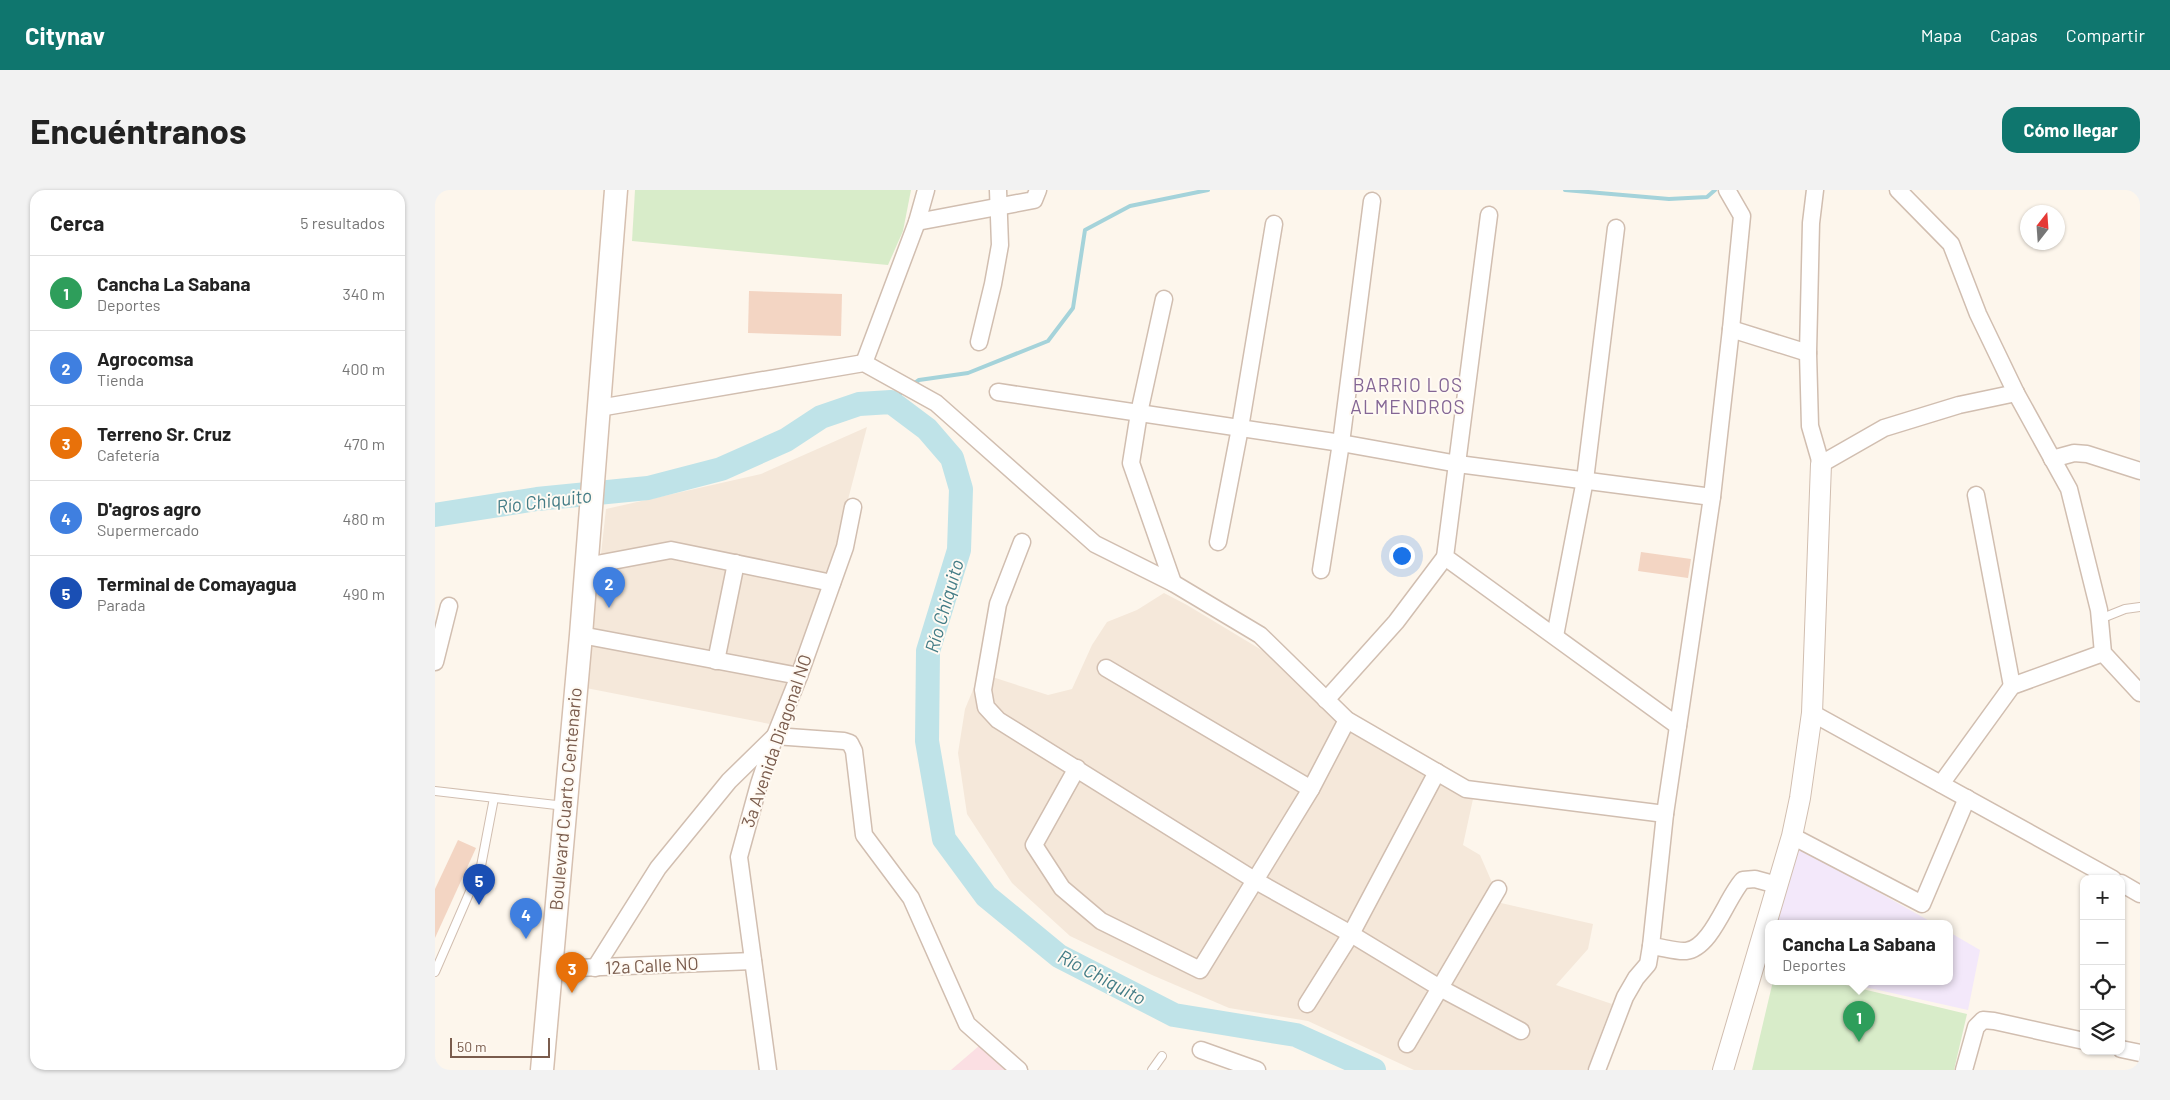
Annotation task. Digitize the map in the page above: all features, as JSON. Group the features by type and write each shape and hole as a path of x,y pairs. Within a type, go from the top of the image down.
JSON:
{"main road":[{"name":"Boulevard Cuarto Centenario","path":"542,1070 581,635 616,190"}],"street":[{"path":"864,363 917,222 926,190"},
{"path":"979,342 1000,245 998,190"},
{"path":"917,222 1034,200 1038,190"},
{"path":"1597,1070 1625,997 1649,964 1665,814 1712,497 1731,329 1742,216 1727,190"},
{"path":"1767,920 1792,836 1800,798 1812,713 1821,464 1810,426 1808,353 1811,223 1815,190"},
{"path":"1899,190 1951,244 1978,314 2016,393 2069,489 2100,619 2103,653 2140,693"},
{"path":"1321,570 1341,443 1372,201"},
{"path":"1326,700 1396,622 1445,557 1489,215"},
{"path":"1218,542 1240,428 1274,224"},
{"path":"1555,636 1585,480 1616,228"},
{"path":"1164,299 1139,413 1131,463 1173,583"},
{"path":"1731,329 1808,353"},
{"path":"598,419 864,363 936,402 1095,544 1173,583 1260,635 1347,720 1466,789 1665,814"},
{"path":"998,392 1341,443 1458,464 1712,497"},
{"path":"1821,464 1884,428 1959,405 2016,393"},
{"path":"2052,459 2074,453 2087,454 2140,471"},
{"path":"1976,495 2012,686"},
{"name":"3a Avenida Diagonal NO","path":"768,1070 739,857 759,784 775,736 799,676 845,547 853,506"},
{"path":"1022,542 998,604 983,690 986,707 998,720 1256,881 1351,934 1440,988 1521,1032"},
{"path":"586,562 671,550 832,583"},
{"path":"1445,557 1678,726"},
{"path":"716,661 736,564"},
{"path":"435,662 449,606"},
{"path":"581,635 799,676"},
{"path":"1941,784 2012,686 2103,653"},
{"path":"1106,668 1311,789"},
{"path":"1812,713 2106,875"},
{"path":"1077,768 1034,846 1062,888 1101,921 1201,970 1311,789 1347,720"},
{"path":"595,968 658,868 729,781 775,736 844,741 850,744 854,751 864,835 911,898 967,1024 1019,1070"},
{"path":"1307,1004 1351,934 1437,772"},
{"path":"1792,836 1922,904 1967,798"},
{"path":"1651,946 1687,951 1701,943 1723,916 1736,887 1743,880 1755,879 1777,884"},
{"path":"1407,1044 1498,889"},
{"path":"1723,1070 1765,925"},
{"name":"12a Calle NO","path":"551,969 753,961"},
{"path":"1964,1070 1976,1027 1983,1020 2080,1040"},
{"path":"1201,1050 1257,1070"},
{"path":"2125,1050 2140,1053"}],"lane":[{"path":"2100,619 2125,608 2140,607"},
{"path":"435,791 565,806"},
{"path":"435,972 481,866 494,798"},
{"path":"1152,1070 1162,1056"}],"shaded area":[{"path":"867,427 828,576 775,725 586,688 606,509 761,474"},
{"path":"1164,593 1270,655 1349,728 1473,799 1463,845 1480,855 1501,903 1593,924 1588,949 1556,985 1612,1004 1587,1070 1414,1070 1308,1021 1229,1008 1152,975 1070,936 1012,883 967,814 958,753 965,709 980,673 1048,695 1072,689 1092,645 1107,622 1137,610"},
{"path":"1795,845 1928,920 1776,920"},
{"path":"1953,934 1980,950 1968,1010 1856,985 1953,985"},
{"path":"979,1046 1006,1070 951,1070"}],"green space":[{"path":"635,190 911,190 903,231 888,265 632,241"},
{"path":"1772,985 1846,985 1967,1014 1954,1070 1752,1070"}],"building":[{"path":"749,291 842,294 841,336 748,333"},
{"path":"1641,552 1691,559 1688,578 1638,571"},
{"path":"458,840 476,848 435,938 435,889"}],"waterway":[{"path":"912,385 919,380 968,373 1048,341 1073,308 1085,230 1130,206 1208,190"},
{"path":"1565,190 1669,199 1707,197 1715,190"},
{"path":"891,402 904,391"},
{"name":"Río Chiquito","path":"435,515 537,499 648,488 721,469 786,440 821,417 859,404 891,402 927,429 952,458 961,489 959,550 928,651 927,741 944,839 986,896 1059,956 1174,1015 1296,1035 1374,1070"}],"place":[{"name":"Agrocomsa","path":"609,608"},
{"name":"Terminal de Comayagua","path":"479,905"},
{"name":"D'agros agro","path":"526,939"},
{"name":"Terreno Sr. Cruz","path":"572,993"},
{"name":"Cancha La Sabana","path":"1859,1042"}],"district":[{"name":"BARRIO LOS ALMENDROS","path":"1408,396"}]}
